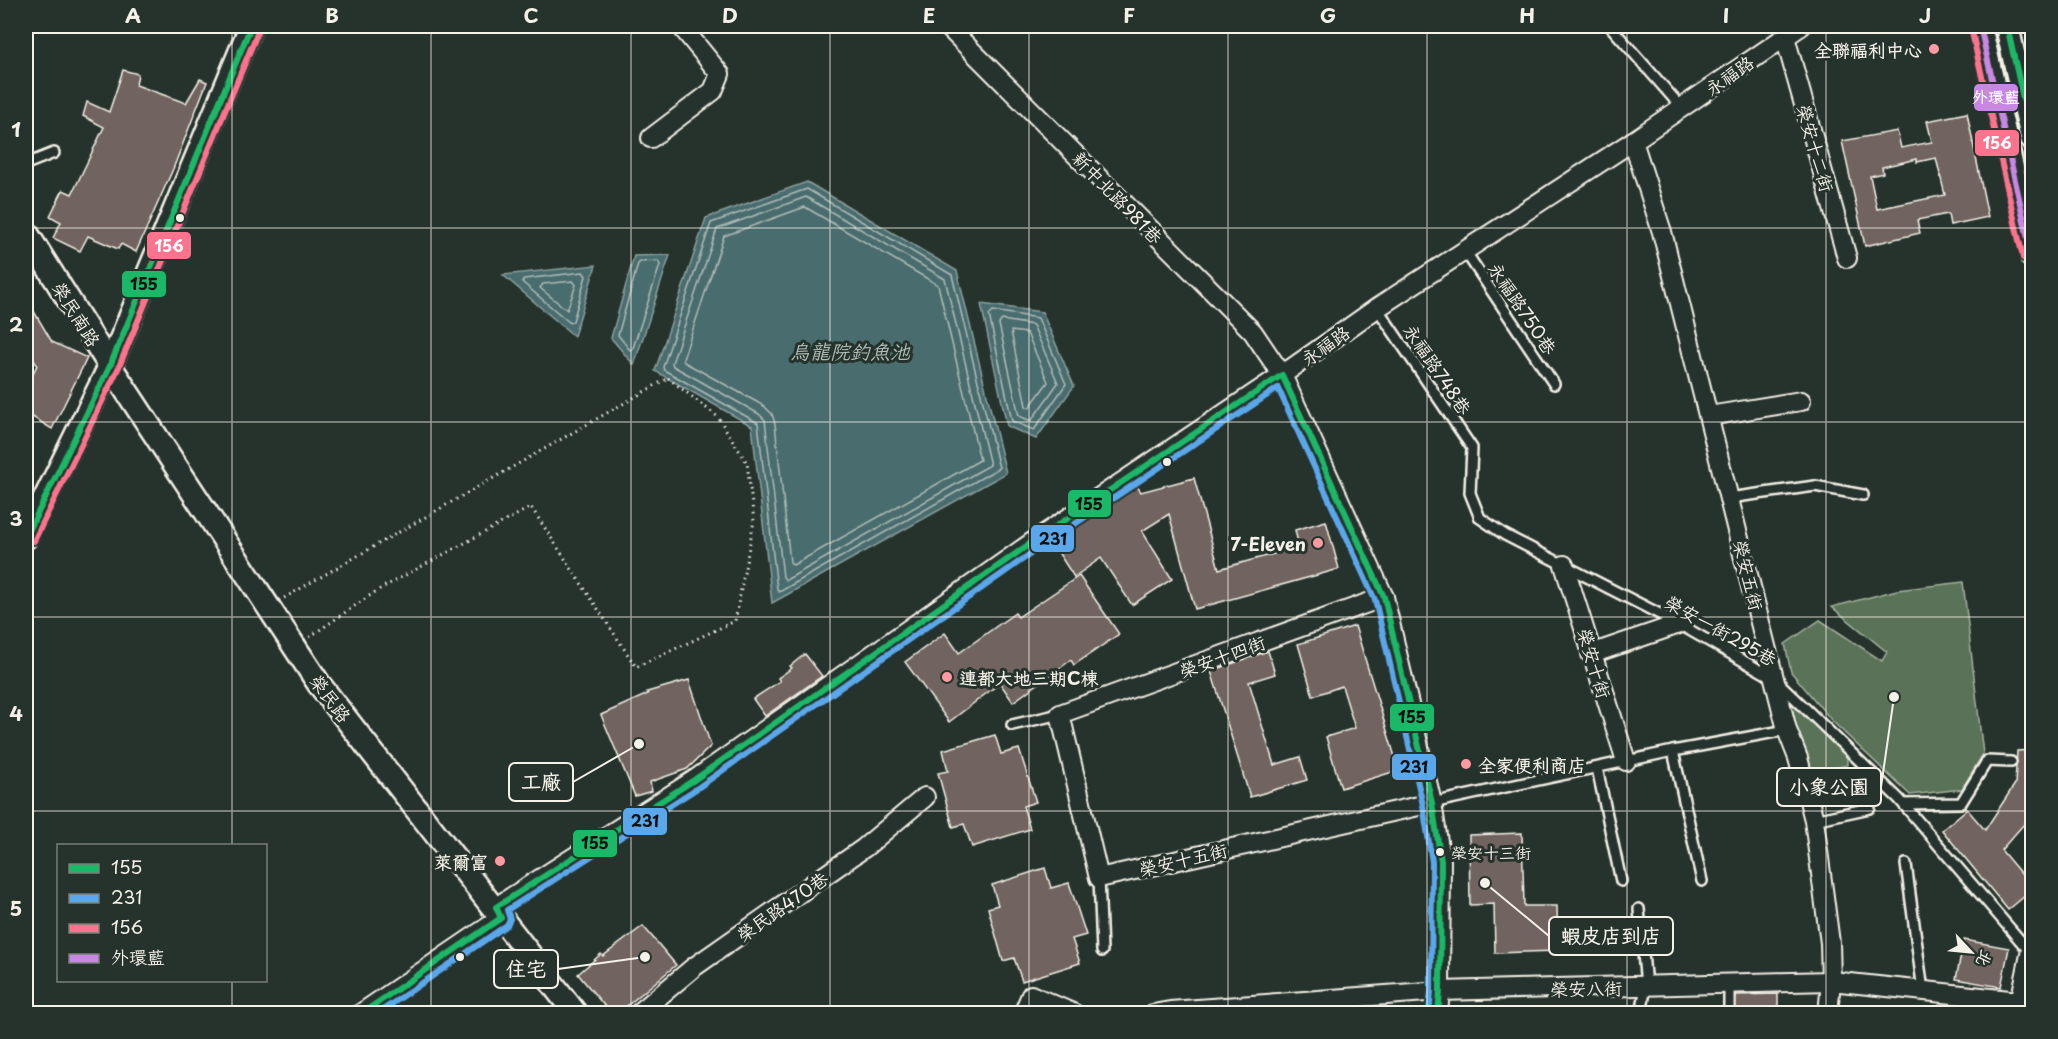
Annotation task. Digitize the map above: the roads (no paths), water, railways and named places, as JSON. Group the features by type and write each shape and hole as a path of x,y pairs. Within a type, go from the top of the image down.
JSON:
{"street":[{"path":"26,537 110,366 251,26"},
{"path":"651,138 713,91 720,74 681,26"},
{"name":"新中北路981巷","path":"947,26 1253,332 1282,375"},
{"name":"永福路","path":"360,1014 501,918 496,907 694,780 1031,543 1282,375 1377,308 1682,108 1783,31 1801,26"},
{"path":"1980,26 2032,256"},
{"path":"2007,26 2032,138"},
{"name":"榮安十二街","path":"1783,31 1846,258"},
{"name":"榮安五街","path":"1633,141 1662,232 1787,730 1798,759 1814,820 1830,943 1831,981 1828,1014"},
{"name":"榮民南路","path":"26,232 110,366"},
{"name":"榮民路","path":"110,366 320,684 576,1014"},
{"path":"1282,375 1384,597 1432,803 1440,861 1438,1014"},
{"path":"1709,416 1801,401"},
{"name":"榮安十街","path":"1564,565 1626,761"},
{"name":"榮安十四街","path":"1060,714 1384,597"},
{"path":"1591,654 1679,624"},
{"path":"1060,714 1099,878"},
{"name":"榮民路470巷","path":"638,1014 694,967 864,848 925,797"},
{"name":"榮安十五街","path":"1099,878 1432,803"},
{"path":"2018,1007 2032,951"},
{"name":"榮安八街","path":"1164,1013 1440,992 1831,981 1923,991 2018,1007"},
{"path":"1023,1014 1031,995 1075,1014"}],"lane":[{"path":"1610,26 1682,108"},
{"path":"26,164 54,153"},
{"name":"永福路750巷","path":"1465,251 1554,384"},
{"name":"永福路748巷","path":"1377,308 1472,448"},
{"name":"榮安一街295巷","path":"1472,448 1470,493 1480,518 1505,535 1679,624 1775,679 1904,804 2032,951"},
{"path":"1730,498 1815,486 1863,495"},
{"path":"1012,725 1060,714"},
{"path":"1432,803 1672,751 1787,730"},
{"path":"1672,751 1702,881"},
{"path":"1904,804 1961,803 1987,761 2011,762"},
{"path":"1597,768 1621,881"},
{"path":"1814,820 1870,808"},
{"path":"1906,864 1923,991"},
{"path":"1099,878 1102,951"},
{"path":"1639,909 1646,986 1641,1014"},
{"path":"1729,984 1729,1014"}],"water":[{"name":"烏龍院釣魚池","path":"807,182 957,271 1006,473 772,603 752,426 655,371 706,218"},
{"path":"670,255 634,365 611,338 634,256"},
{"path":"596,265 574,336 503,275"},
{"path":"981,304 1042,312 1074,386 1036,439 1007,426"}],"place":[{"name":"全聯福利中心","path":"1934,49"},
{"name":"7-Eleven","path":"1318,543"},
{"name":"連都大地三期C棟","path":"947,677"},
{"name":"小象公園","path":"1894,697"},
{"name":"工廠","path":"639,744"},
{"name":"全家便利商店","path":"1466,764"},
{"name":"榮安十三街","path":"1440,852"},
{"name":"萊爾富","path":"500,861"},
{"name":"蝦皮店到店","path":"1485,883"},
{"name":"住宅","path":"645,957"}]}
